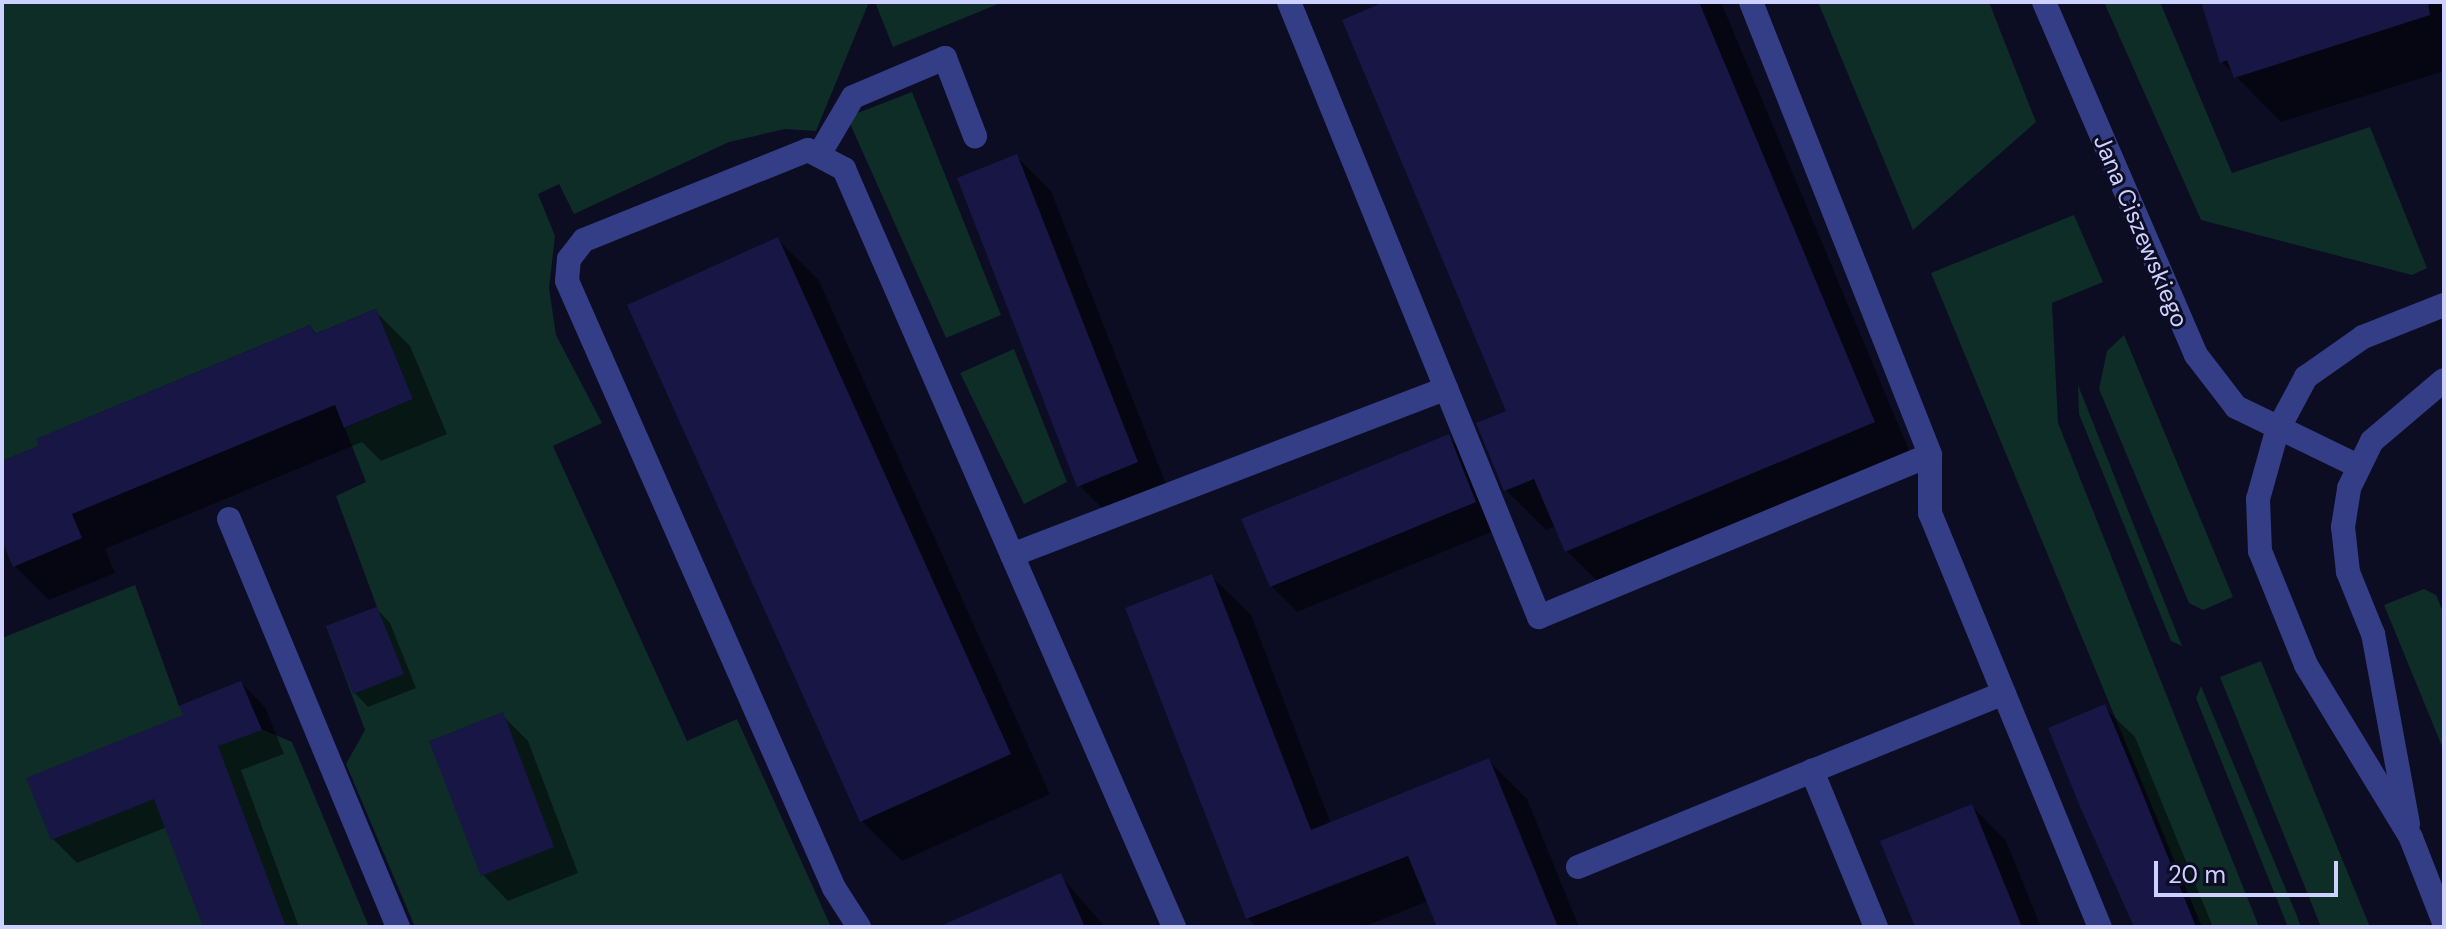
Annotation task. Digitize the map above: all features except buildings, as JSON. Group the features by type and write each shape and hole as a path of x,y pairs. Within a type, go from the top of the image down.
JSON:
{"street":[{"path":"1289,2 1539,617 1930,455"},
{"path":"1751,2 1930,455 1930,513 2100,927"},
{"name":"Jana Ciszewskiego","path":"2044,2 2196,355 2236,407 2277,431 2358,466"},
{"path":"820,153 853,97 945,58 975,136"},
{"path":"859,927 834,888 567,281 569,259 584,240 791,154 820,153 844,169 1174,927"},
{"path":"2444,305 2328,357 2288,402 2258,499 2260,551 2306,665 2411,838 2444,922"},
{"path":"2411,838 2373,634 2348,572 2343,527 2358,466 2401,411 2444,380"},
{"path":"1012,555 1446,388"},
{"path":"229,519 398,927"},
{"path":"1578,867 2004,693"},
{"path":"1812,771 1876,927"}],"green space":[{"path":"2,2 869,2 816,131 785,129 729,142 574,214 559,184 538,194 555,236 549,288 556,335 602,423 553,446 687,741 737,719 831,927 415,927 346,764 365,730 326,626 377,607 336,496 366,482 345,428 413,399 376,309 315,334 310,325 37,439 39,446 2,461"},
{"path":"875,2 1003,2 893,47"},
{"path":"1818,2 1989,2 2036,122 1913,230"},
{"path":"2104,2 2160,2 2232,173 2370,127 2427,268 2412,275 2201,220"},
{"path":"912,92 1001,315 946,338 847,117"},
{"path":"2074,215 2103,282 2052,303 2058,423 2259,927 2202,927 1931,273"},
{"path":"2124,335 2233,597 2203,610 2189,603 2099,389 2107,351"},
{"path":"1014,349 1067,482 1024,504 960,373"},
{"path":"2078,385 2182,646 2171,641 2079,414"},
{"path":"135,585 179,706 241,681 261,729 292,742 369,927 2,927 2,638"},
{"path":"2424,589 2436,595 2444,614 2444,751 2384,605"},
{"path":"2261,661 2370,927 2321,927 2220,677"},
{"path":"2201,686 2301,927 2288,927 2196,698"}]}
